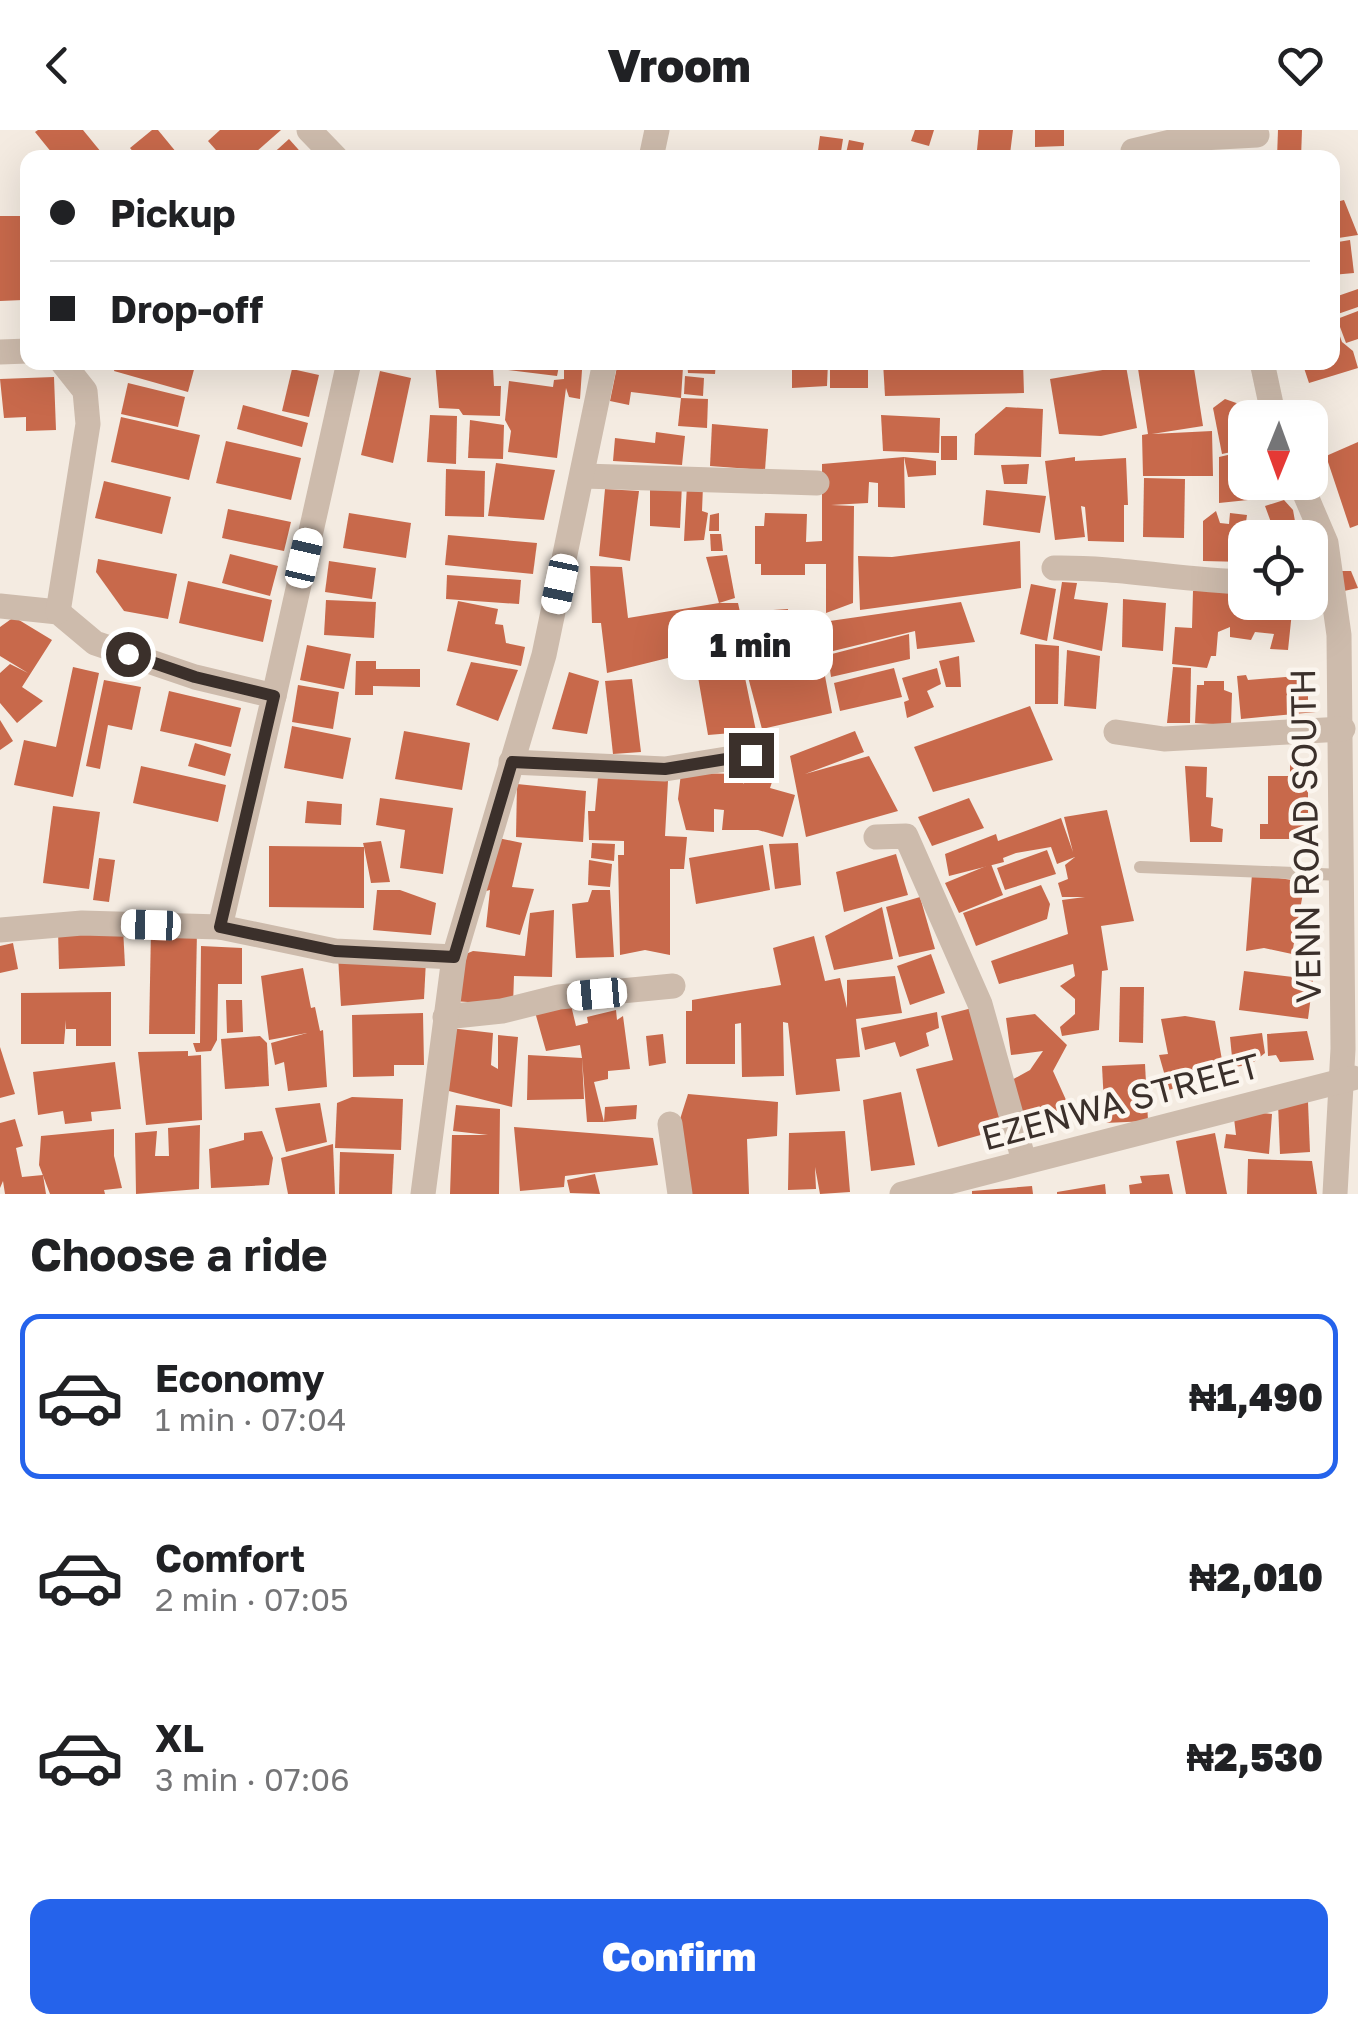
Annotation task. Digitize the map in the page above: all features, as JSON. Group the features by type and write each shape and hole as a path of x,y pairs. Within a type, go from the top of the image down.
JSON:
{"street":[{"path":"309,130 328,150"},
{"path":"1133,150 1184,139 1257,141"},
{"path":"58,612 88,424 84,391 71,370"},
{"path":"220,927 347,370"},
{"path":"423,1194 454,957 544,655 603,370"},
{"path":"1264,370 1270,400"},
{"path":"583,476 817,483"},
{"path":"1054,568 1097,567 1187,580 1228,581"},
{"name":"VENN ROAD SOUTH","path":"1328,603 1339,635 1350,1079 1334,1194"},
{"path":"0,606 58,612 95,643 195,677 274,696"},
{"path":"1116,732 1164,739 1343,729"},
{"path":"512,762 665,769 751,755"},
{"path":"876,837 906,836 980,1004 1024,1161"},
{"path":"0,930 82,923 220,927 335,951 454,957"},
{"path":"445,1016 502,1011 558,997 673,986"},
{"name":"EZENWA STREET","path":"902,1194 1232,1106 1350,1079"},
{"path":"670,1124 680,1194"}],"lane":[{"path":"1140,867 1343,875"}],"building":[{"path":"83,130 99,150 50,150 35,132"},
{"path":"152,130 158,130 174,150 132,150"},
{"path":"220,130 281,130 258,150 216,150 208,141"},
{"path":"915,130 934,130 929,146 911,141"},
{"path":"979,130 1013,130 1010,150 977,150"},
{"path":"1035,130 1064,130 1064,146 1035,147"},
{"path":"1278,130 1302,130 1301,150 1277,150"},
{"path":"820,136 843,139 841,150 818,150"},
{"path":"289,139 299,150 277,150"},
{"path":"849,140 864,143 863,150 847,150"},
{"path":"1344,200 1358,235 1340,238 1340,201"},
{"path":"0,216 20,216 20,300 0,301"},
{"path":"1350,240 1354,273 1340,274 1340,242"},
{"path":"1358,289 1358,307 1340,313 1340,295"},
{"path":"1358,311 1358,339 1346,343 1340,318"},
{"path":"1340,336 1353,351 1358,368 1309,383 1305,370 1340,370"},
{"path":"114,370 194,370 188,392"},
{"path":"292,370 319,375 309,417 282,411"},
{"path":"436,370 493,370 494,386 501,386 500,416 463,415 459,409 439,408"},
{"path":"509,370 558,370 557,376"},
{"path":"564,370 582,370 580,399 569,397 566,388 557,458 508,452 511,431 505,420 509,381 553,387 554,380 564,379"},
{"path":"616,370 683,370 681,398 631,392 629,405 610,401"},
{"path":"688,370 715,370 715,374"},
{"path":"792,370 828,370 827,386 792,388"},
{"path":"830,370 868,370 868,388 830,388"},
{"path":"883,370 1023,370 1024,393 885,396"},
{"path":"1127,370 1137,428 1101,436 1059,434 1050,379"},
{"path":"1138,370 1194,370 1203,426 1152,434 1212,431 1213,476 1143,476 1142,435 1148,434"},
{"path":"380,371 411,378 393,463 361,455"},
{"path":"685,376 704,378 703,396 684,394"},
{"path":"54,377 56,430 26,431 26,417 4,418 0,379"},
{"path":"128,383 185,397 178,427 121,414"},
{"path":"681,398 708,399 707,428 678,426"},
{"path":"1228,400 1228,453 1222,454 1213,408"},
{"path":"243,405 308,423 302,447 237,429"},
{"path":"1006,407 1043,409 1041,457 974,455 975,434"},
{"path":"430,415 457,416 456,464 427,462"},
{"path":"881,415 940,418 939,453 883,451"},
{"path":"121,417 200,435 189,480 111,462"},
{"path":"470,420 504,425 503,459 468,458"},
{"path":"712,424 768,429 765,470 710,466"},
{"path":"656,432 685,436 682,465 613,461 615,438 655,443"},
{"path":"941,436 957,436 957,460 941,460"},
{"path":"226,441 301,458 291,500 216,483"},
{"path":"1358,442 1358,525 1350,528 1328,462 1328,455"},
{"path":"1228,455 1228,500 1248,500 1219,503 1219,457"},
{"path":"904,457 905,508 878,507 878,483 869,482 868,503 831,505 854,506 853,603 826,613 826,564 805,564 805,575 761,575 761,564 755,564 755,526 764,526 765,513 807,514 806,542 822,541 822,464"},
{"path":"904,457 936,461 936,475 908,477"},
{"path":"1075,457 1075,461 1126,458 1128,505 1124,505 1124,542 1088,541 1085,507 1081,506 1085,537 1055,540 1045,461"},
{"path":"496,463 555,470 544,520 488,516"},
{"path":"1029,464 1027,484 1004,484 1001,465"},
{"path":"446,469 485,471 484,517 445,516"},
{"path":"1144,478 1185,479 1184,538 1143,537"},
{"path":"104,481 171,497 162,534 95,518"},
{"path":"650,483 682,484 680,528 650,526"},
{"path":"687,485 703,486 702,511 708,513 704,540 684,541"},
{"path":"605,489 639,491 630,561 599,556"},
{"path":"986,490 1046,496 1040,533 983,525"},
{"path":"1284,500 1293,510 1295,520 1270,520 1265,506"},
{"path":"228,509 291,522 284,551 222,538"},
{"path":"1216,511 1220,523 1228,524 1228,562 1203,561 1203,521"},
{"path":"349,513 411,523 406,558 343,548"},
{"path":"719,513 719,531 709,531 710,515"},
{"path":"1230,513 1247,515 1246,520 1229,520"},
{"path":"710,534 721,534 723,551 711,551"},
{"path":"448,535 537,543 533,574 445,565"},
{"path":"1020,541 1021,588 860,610 858,556 892,557"},
{"path":"230,554 278,566 270,596 222,583"},
{"path":"727,555 735,598 719,603 706,557"},
{"path":"98,559 177,574 168,619 124,611 96,572"},
{"path":"329,561 376,568 372,599 325,592"},
{"path":"590,566 622,567 628,618 738,603 740,612 788,609 788,635 737,639 756,731 708,735 692,642 683,643 684,654 607,673 601,623 592,623"},
{"path":"1339,571 1351,571 1358,588 1344,591"},
{"path":"447,575 521,580 519,604 446,599"},
{"path":"188,581 272,600 263,642 179,623"},
{"path":"1062,582 1077,583 1074,599 1108,603 1102,651 1053,639"},
{"path":"1031,584 1056,589 1047,641 1020,634"},
{"path":"1228,589 1228,620 1291,620 1288,650 1270,649 1274,634 1255,632 1251,640 1230,637 1230,627 1218,632 1216,656 1211,656 1207,668 1172,664 1175,627 1192,628 1193,591"},
{"path":"1123,599 1166,603 1163,651 1122,647"},
{"path":"326,600 376,602 374,638 324,635"},
{"path":"458,601 498,609 495,624 503,625 506,643 525,647 521,666 447,651"},
{"path":"961,602 975,642 917,649 915,631 825,653 816,623"},
{"path":"14,617 52,640 22,687 43,701 17,723 0,703 0,673 10,664 28,673 0,656 0,627"},
{"path":"909,634 910,659 831,677 828,655"},
{"path":"808,641 825,676 832,713 762,729 741,651"},
{"path":"1035,644 1059,646 1058,704 1035,704"},
{"path":"307,645 351,654 344,689 300,680"},
{"path":"1067,650 1100,656 1096,709 1064,706"},
{"path":"959,656 961,687 946,687 939,661"},
{"path":"356,661 376,661 376,669 420,669 420,687 373,686 373,695 355,695"},
{"path":"471,662 518,670 498,721 456,705"},
{"path":"73,667 99,673 73,797 14,785 24,740 56,747"},
{"path":"1173,667 1191,668 1190,723 1167,723"},
{"path":"894,668 902,697 840,711 834,683"},
{"path":"937,668 941,684 927,691 934,707 907,718 904,702 909,700 902,678"},
{"path":"569,672 599,681 587,734 552,729"},
{"path":"1246,675 1248,680 1298,676 1308,684 1308,700 1316,712 1241,719 1237,676"},
{"path":"632,679 641,752 613,754 605,681"},
{"path":"104,680 141,687 132,730 108,725 100,769 86,766"},
{"path":"1204,681 1224,681 1224,690 1232,693 1231,725 1195,723 1197,685 1204,685"},
{"path":"298,685 339,692 333,729 292,722"},
{"path":"169,691 241,708 231,747 160,731"},
{"path":"1030,706 1053,760 933,792 914,747"},
{"path":"0,720 13,741 0,750"},
{"path":"292,726 351,738 343,779 284,768"},
{"path":"404,731 470,743 462,790 395,779"},
{"path":"855,731 864,752 805,774 869,756 898,811 806,837 790,756"},
{"path":"195,743 231,754 225,776 188,766"},
{"path":"1290,762 1308,762 1308,839 1260,839 1260,824 1268,824 1268,776 1290,776"},
{"path":"141,766 226,785 218,822 133,803"},
{"path":"1185,766 1207,767 1206,797 1213,798 1211,826 1223,829 1222,842 1190,842"},
{"path":"681,773 743,774 743,784 750,775 773,779 770,788 795,795 783,837 758,830 722,830 724,810 714,809 714,832 686,830 678,799"},
{"path":"598,777 668,781 665,836 687,837 684,869 670,869 670,955 645,950 620,955 618,855 624,855 624,841 589,840 588,811 595,811"},
{"path":"517,784 586,791 583,842 516,837"},
{"path":"380,798 453,808 443,874 400,868 405,830 376,825"},
{"path":"969,798 984,828 932,846 918,817"},
{"path":"307,801 342,804 341,825 305,823"},
{"path":"53,806 100,812 89,889 43,883"},
{"path":"1107,810 1134,921 1101,926 1108,970 1102,971 1099,1030 1062,1036 1060,1027 1075,1014 1075,999 1060,986 1075,976 1073,964 999,984 991,961 1068,934 1062,900 1085,897 1062,897 1058,883 1068,879 1065,865 1075,857 1057,864 1051,847 1016,853 1003,858 1004,862 949,876 945,854 996,834 998,841 1061,818 1073,852 1064,817"},
{"path":"493,837 522,843 512,887 534,889 520,935 486,927 490,890 478,893"},
{"path":"381,841 390,882 371,883 363,843"},
{"path":"592,843 615,844 614,861 591,858"},
{"path":"798,843 801,885 775,889 769,844"},
{"path":"763,845 770,890 696,904 689,858"},
{"path":"269,846 364,847 364,908 269,907"},
{"path":"1047,850 1056,874 1005,890 997,868"},
{"path":"896,854 908,895 844,912 836,872"},
{"path":"99,858 115,860 109,902 93,900"},
{"path":"589,860 612,864 610,887 588,885"},
{"path":"991,864 1003,895 959,913 945,883"},
{"path":"1252,874 1299,881 1297,892 1303,893 1292,954 1264,948 1246,951"},
{"path":"1041,885 1050,904 1047,919 976,946 963,913"},
{"path":"377,890 400,890 436,903 431,935 373,930"},
{"path":"592,890 610,890 614,957 576,958 572,904 588,902"},
{"path":"920,897 935,949 899,957 886,907"},
{"path":"882,907 893,959 834,970 825,936"},
{"path":"554,910 552,977 514,976 513,1005 453,1001 461,956 473,951 525,956 530,913"},
{"path":"123,928 125,966 59,969 58,930"},
{"path":"151,930 197,931 195,1034 149,1034"},
{"path":"814,936 825,981 840,978 847,1008 847,980 895,976 902,1013 856,1019 860,1057 836,1059 840,1091 796,1095 788,1023 783,1022 784,1076 742,1077 741,1023 735,1024 735,1064 686,1064 686,1011 692,1011 692,1000 781,985 773,948"},
{"path":"13,943 18,969 0,973 0,946"},
{"path":"201,946 242,948 242,984 218,984 217,1040 211,1051 196,1052 193,1043 200,1043"},
{"path":"931,954 945,993 910,1005 897,966"},
{"path":"338,956 426,960 424,999 341,1006"},
{"path":"1295,963 1305,965 1304,974 1313,980 1308,1019 1239,1010 1244,971 1293,977"},
{"path":"303,968 311,1008 315,1007 320,1031 323,1030 327,1087 288,1091 284,1062 275,1065 271,1043 307,1033 269,1040 261,976"},
{"path":"1120,987 1144,987 1143,1043 1119,1042"},
{"path":"111,992 111,1046 76,1046 76,1029 66,1029 66,1020 64,1044 21,1044 21,993"},
{"path":"226,1000 242,1000 243,1032 227,1033"},
{"path":"570,1001 576,1026 588,1023 587,1017 616,1010 617,1020 623,1016 630,1069 608,1071 608,1079 594,1082 604,1122 587,1122 580,1045 546,1051 535,1012"},
{"path":"976,1007 1009,1127 938,1147 916,1069 953,1060 941,1016"},
{"path":"937,1012 939,1028 926,1033 929,1046 900,1057 895,1042 865,1050 861,1028"},
{"path":"423,1013 424,1065 394,1065 394,1076 353,1077 352,1015"},
{"path":"1035,1014 1067,1045 1053,1071 1071,1111 1026,1129 1010,1081 1030,1070 1043,1051 1011,1055 1006,1018"},
{"path":"1185,1016 1215,1021 1224,1071 1169,1090 1159,1055 1168,1054 1161,1019"},
{"path":"450,1028 493,1033 491,1065 498,1069 498,1035 518,1037 512,1107 441,1089"},
{"path":"1307,1031 1314,1060 1280,1062 1276,1055 1268,1056 1267,1034"},
{"path":"1262,1033 1265,1053 1250,1065 1233,1067 1230,1037"},
{"path":"663,1034 666,1063 649,1066 646,1036"},
{"path":"260,1036 267,1043 269,1086 225,1089 221,1039"},
{"path":"0,1047 15,1094 0,1098"},
{"path":"188,1051 188,1056 201,1055 202,1120 146,1125 138,1052"},
{"path":"528,1055 582,1058 584,1099 527,1100"},
{"path":"115,1062 121,1109 91,1112 92,1121 65,1124 63,1111 38,1115 33,1072"},
{"path":"1145,1064 1148,1121 1105,1123 1102,1066"},
{"path":"901,1092 915,1165 871,1171 863,1100"},
{"path":"688,1094 778,1102 777,1136 747,1139 749,1194 685,1194 675,1135"},
{"path":"352,1097 403,1099 401,1150 335,1148 337,1103"},
{"path":"1308,1102 1310,1152 1280,1154 1278,1103"},
{"path":"320,1103 327,1142 286,1152 275,1108"},
{"path":"456,1105 500,1109 499,1194 450,1194 452,1135 488,1135 453,1131"},
{"path":"637,1105 636,1119 604,1122 605,1107"},
{"path":"1233,1110 1272,1114 1269,1154 1224,1148 1226,1134 1236,1135"},
{"path":"15,1119 23,1146 16,1148 22,1177 43,1175 46,1194 5,1194 3,1181 0,1188 0,1123"},
{"path":"200,1125 199,1189 136,1194 135,1133 157,1131 155,1156 169,1156 168,1128"},
{"path":"514,1127 653,1138 658,1165 565,1176 564,1187 520,1191"},
{"path":"114,1129 114,1156 122,1188 104,1190 105,1194 50,1194 39,1165 41,1136"},
{"path":"262,1131 273,1158 269,1185 211,1188 209,1149 244,1140 244,1133"},
{"path":"845,1131 850,1192 820,1194 815,1167 816,1189 788,1190 789,1133"},
{"path":"1215,1133 1227,1194 1186,1194 1176,1141"},
{"path":"333,1144 335,1194 288,1194 281,1158"},
{"path":"340,1152 394,1154 392,1194 339,1194"},
{"path":"1248,1159 1312,1161 1317,1194 1247,1194"},
{"path":"595,1174 600,1194 570,1193 567,1180"},
{"path":"1169,1174 1173,1194 1130,1194 1129,1185 1142,1183 1140,1176"},
{"path":"1105,1184 1106,1194 1057,1194 1057,1192"},
{"path":"1032,1186 1033,1194 972,1194 972,1191"}],"route":[{"path":"128,654 195,677 274,696 220,927 335,951 454,957 512,762 665,769 751,755"}]}
